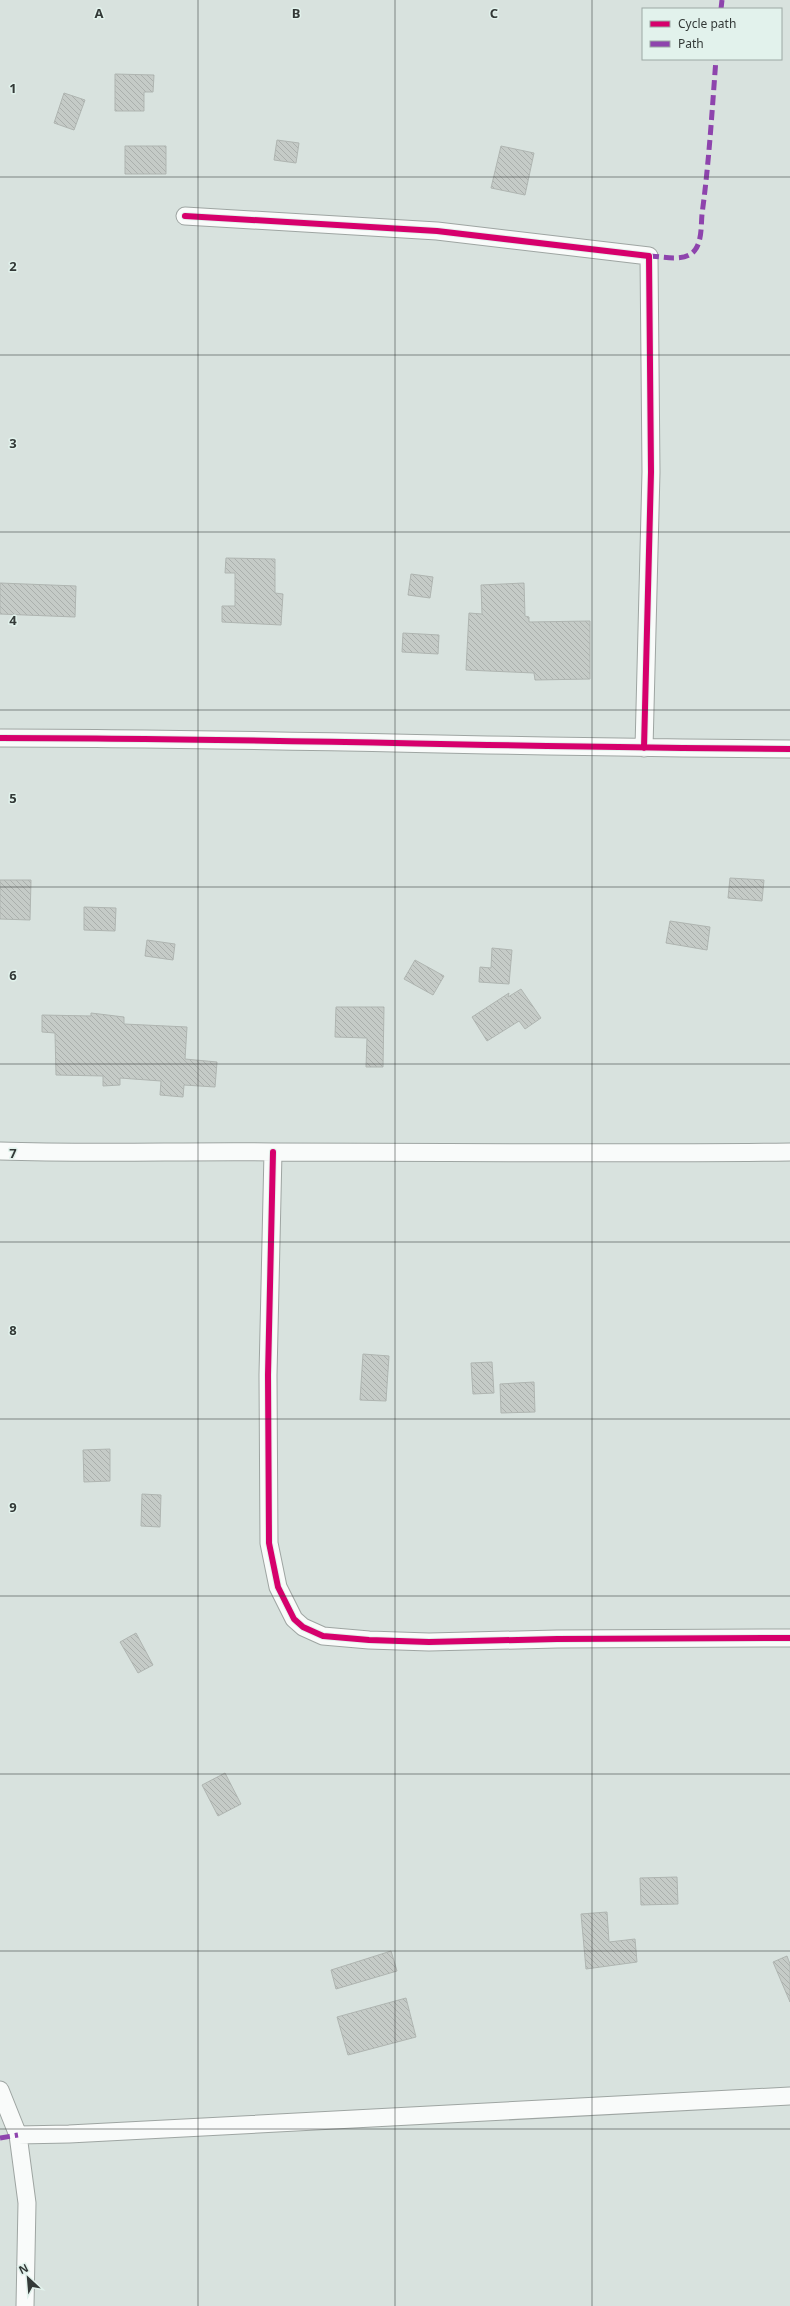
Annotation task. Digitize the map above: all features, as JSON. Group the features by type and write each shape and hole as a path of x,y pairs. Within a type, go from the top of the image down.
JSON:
{"street":[{"path":"185,216 437,231 648,256 651,472 644,748"},
{"path":"0,738 394,742 644,748 790,749"},
{"path":"0,1151 61,1153 273,1152 555,1154 790,1152"},
{"path":"273,1152 268,1375 269,1543 278,1586 294,1619 303,1627 323,1636 369,1640 429,1642 557,1639 790,1638"},
{"path":"0,2090 18,2135 27,2203 24,2306"},
{"path":"18,2135 69,2134 790,2096"}],"building":[{"path":"115,74 154,75 153,92 144,92 144,111 115,111"},
{"path":"64,93 85,100 74,130 54,123"},
{"path":"277,140 299,143 296,163 274,160"},
{"path":"125,146 166,146 166,174 125,174"},
{"path":"501,146 534,153 525,195 491,188"},
{"path":"226,558 275,559 275,593 283,594 281,625 222,622 222,606 235,606 235,573 225,573"},
{"path":"411,574 433,577 430,598 408,595"},
{"path":"0,583 76,586 75,617 0,614"},
{"path":"524,583 525,616 529,617 529,622 590,621 590,679 535,680 534,673 466,670 469,613 482,614 481,585"},
{"path":"403,633 439,635 438,654 402,652"},
{"path":"730,878 764,880 762,901 728,898"},
{"path":"0,880 31,880 30,920 0,919"},
{"path":"84,907 116,908 115,931 84,930"},
{"path":"670,921 710,927 707,950 666,943"},
{"path":"147,940 175,944 173,960 145,956"},
{"path":"492,948 512,950 509,984 479,982 480,967 491,968"},
{"path":"415,960 444,976 433,995 404,979"},
{"path":"521,989 541,1018 525,1029 519,1021 487,1041 472,1017 509,993 508,997"},
{"path":"336,1007 384,1007 383,1067 366,1067 367,1038 335,1037"},
{"path":"91,1013 124,1017 124,1024 187,1027 185,1059 217,1062 215,1087 184,1085 183,1097 160,1095 161,1081 120,1078 120,1085 103,1086 103,1076 56,1075 55,1033 42,1032 42,1015 91,1016"},
{"path":"363,1354 389,1356 386,1401 360,1400"},
{"path":"492,1362 494,1393 473,1394 471,1363"},
{"path":"534,1382 535,1412 501,1413 500,1384"},
{"path":"110,1449 110,1481 84,1482 83,1450"},
{"path":"142,1494 161,1495 160,1527 141,1526"},
{"path":"136,1633 153,1665 138,1673 120,1642"},
{"path":"225,1773 241,1804 218,1816 202,1785"},
{"path":"677,1877 678,1904 641,1905 640,1878"},
{"path":"607,1912 609,1942 635,1939 637,1962 586,1969 581,1914"},
{"path":"391,1951 397,1971 336,1989 331,1970"},
{"path":"787,1956 790,1964 790,2002 773,1962"},
{"path":"406,1998 416,2037 348,2055 337,2017"}],"marked path":[{"path":"721,8 722,0"},
{"path":"649,256 680,258 691,254 699,242 716,60"},
{"path":"0,2138 18,2135"}],"cycle path":[{"path":"185,216 437,231 649,256 651,472 644,748"},
{"path":"0,738 99,738 790,749"},
{"path":"273,1152 268,1375 269,1543 278,1587 294,1619 303,1627 323,1636 369,1640 429,1642 557,1639 790,1638"}]}
